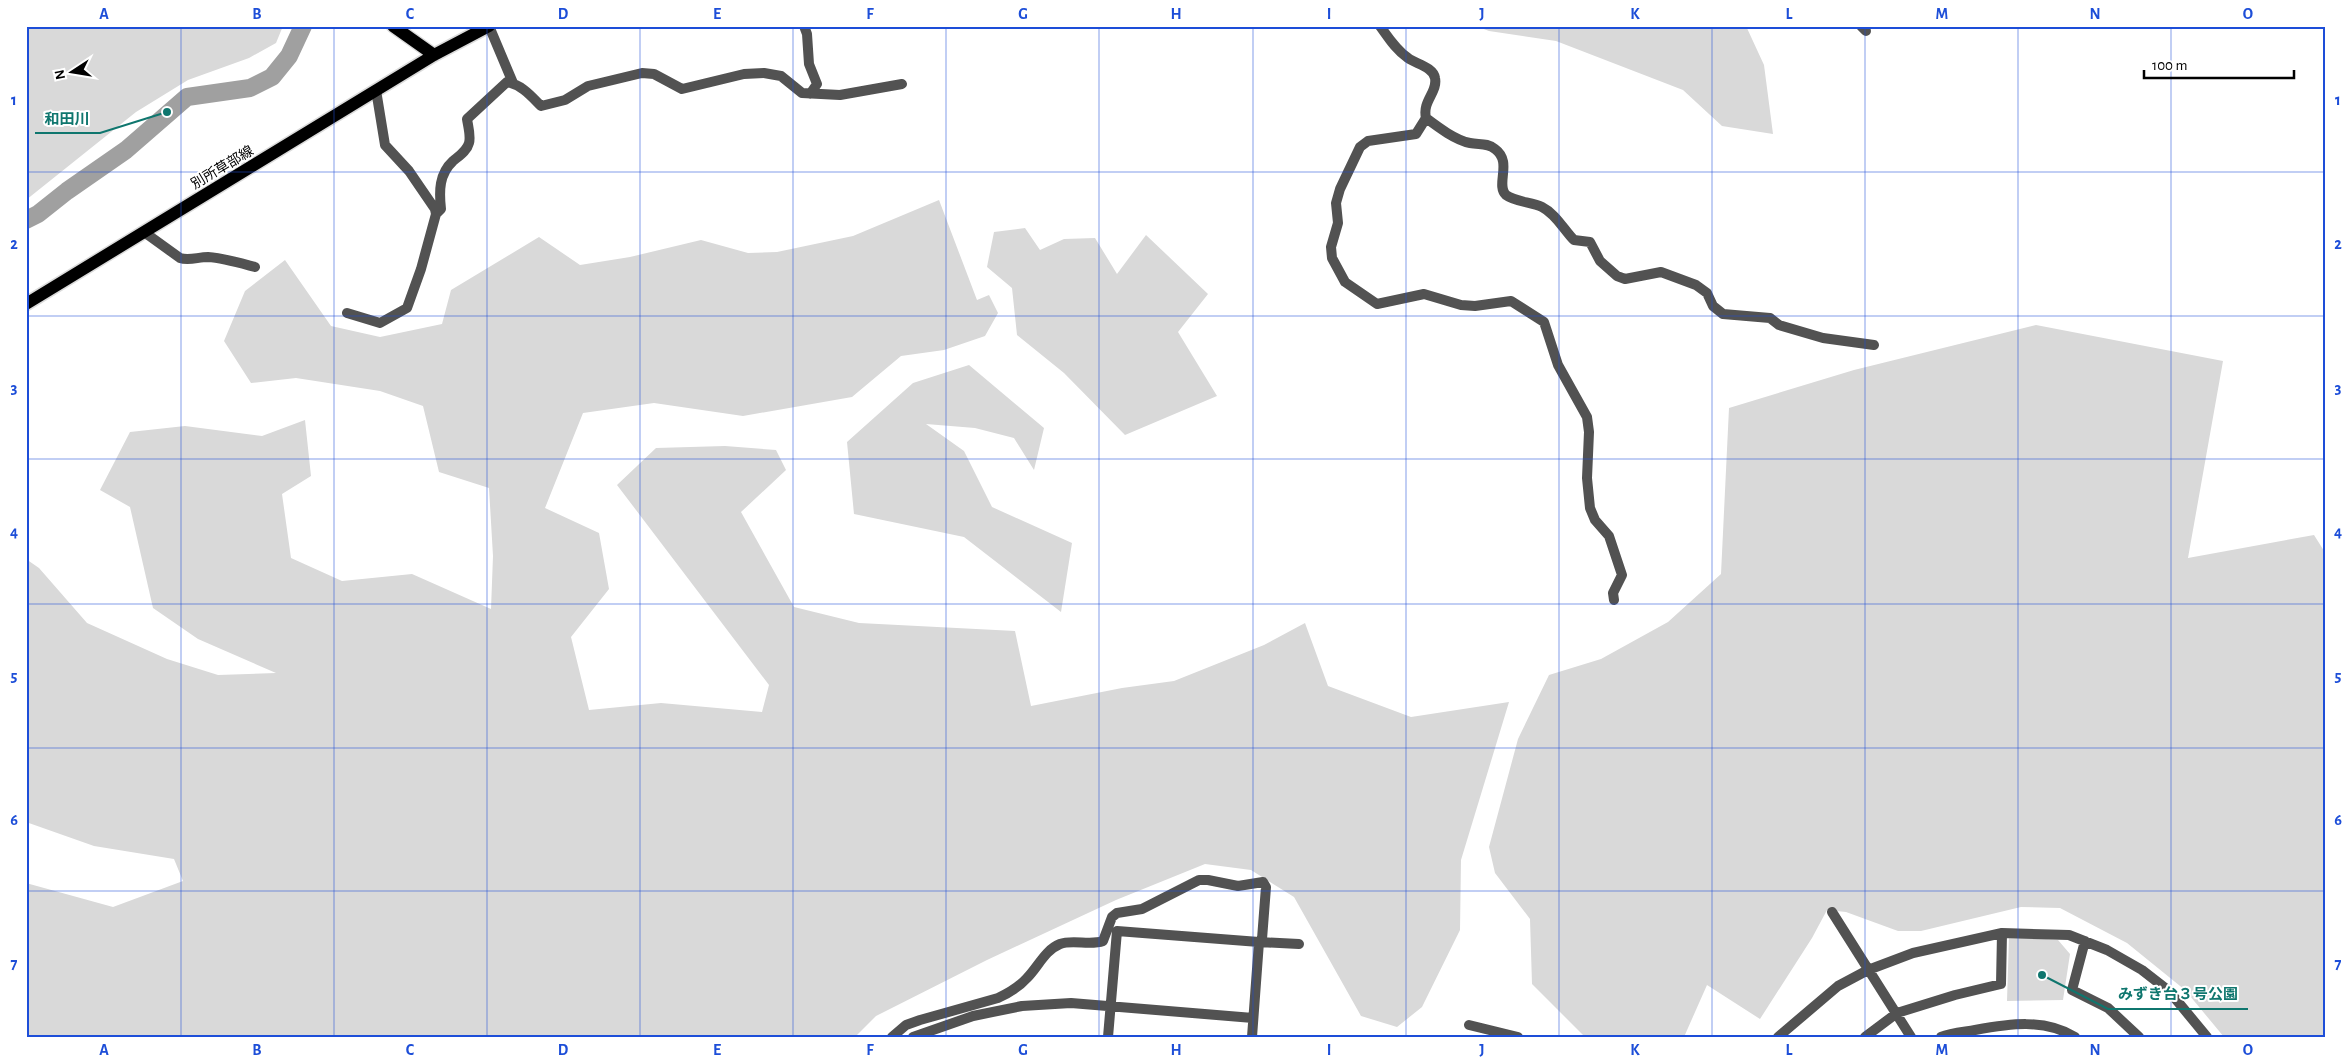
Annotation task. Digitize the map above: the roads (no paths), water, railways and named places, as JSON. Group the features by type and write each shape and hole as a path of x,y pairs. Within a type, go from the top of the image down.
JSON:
{"main road":[{"path":"393,26 434,55"},
{"name":"別所草部線","path":"26,304 434,55 489,26"}],"street":[{"path":"489,26 514,83"},
{"path":"804,26 807,34 809,64 816,84 810,94"},
{"path":"1380,26 1408,58 1432,71 1435,77 1435,86 1427,100 1424,111 1426,118 1469,143 1481,143 1494,147 1501,154 1504,163 1502,190 1506,195 1543,208 1550,213 1574,240 1590,242 1600,261 1617,276 1625,279 1661,272 1696,286 1707,293 1713,306 1723,314 1770,318 1778,324 1823,338 1874,345"},
{"path":"346,313 380,323 407,308 421,269 436,214 441,209 439,192 441,180 452,162 463,153 469,143 467,119 507,82 514,83 525,90 541,106 565,100 588,86 642,73 654,74 682,89 744,74 774,73 781,76 802,94 840,95 902,84"},
{"path":"376,90 385,145 409,171 435,209 436,214"},
{"path":"1426,118 1416,134 1368,141 1360,147 1340,189 1336,203 1338,224 1332,247 1332,258 1346,282 1377,304 1424,294 1460,305 1475,306 1510,302 1544,322 1558,365 1587,417 1589,432 1587,478 1590,508 1595,520 1610,536 1622,575 1613,592 1614,600"},
{"path":"144,232 180,258 186,260 205,257 217,258 255,267"},
{"path":"892,1037 906,1025 954,1012 1004,995 1027,978 1050,950 1062,943 1095,944 1103,941 1112,917 1117,913 1142,910 1199,880 1238,886 1263,882 1266,887 1262,939 1259,942 1252,1037"},
{"path":"1832,912 1911,1037"},
{"path":"1108,1037 1117,931 1299,944"},
{"path":"1865,1037 1897,1013 1954,995 2001,984 2002,933"},
{"path":"1778,1037 1838,986 1868,970 1913,953 2002,933 2069,935 2108,950 2169,991 2207,1037"},
{"path":"2085,941 2072,990 2108,1008 2139,1037"},
{"path":"913,1037 973,1016 1022,1006 1070,1003 1253,1018"},
{"path":"1941,1037 2010,1024 2041,1024 2065,1030 2075,1037"},
{"path":"1469,1025 1518,1037"}],"waterway":[{"path":"26,220 38,214 67,191 126,150 187,97 250,88 272,77 289,56 303,26"}],"place":[{"name":"和田川","path":"167,112"},
{"name":"みずき台３号公園","path":"2042,975"}]}
